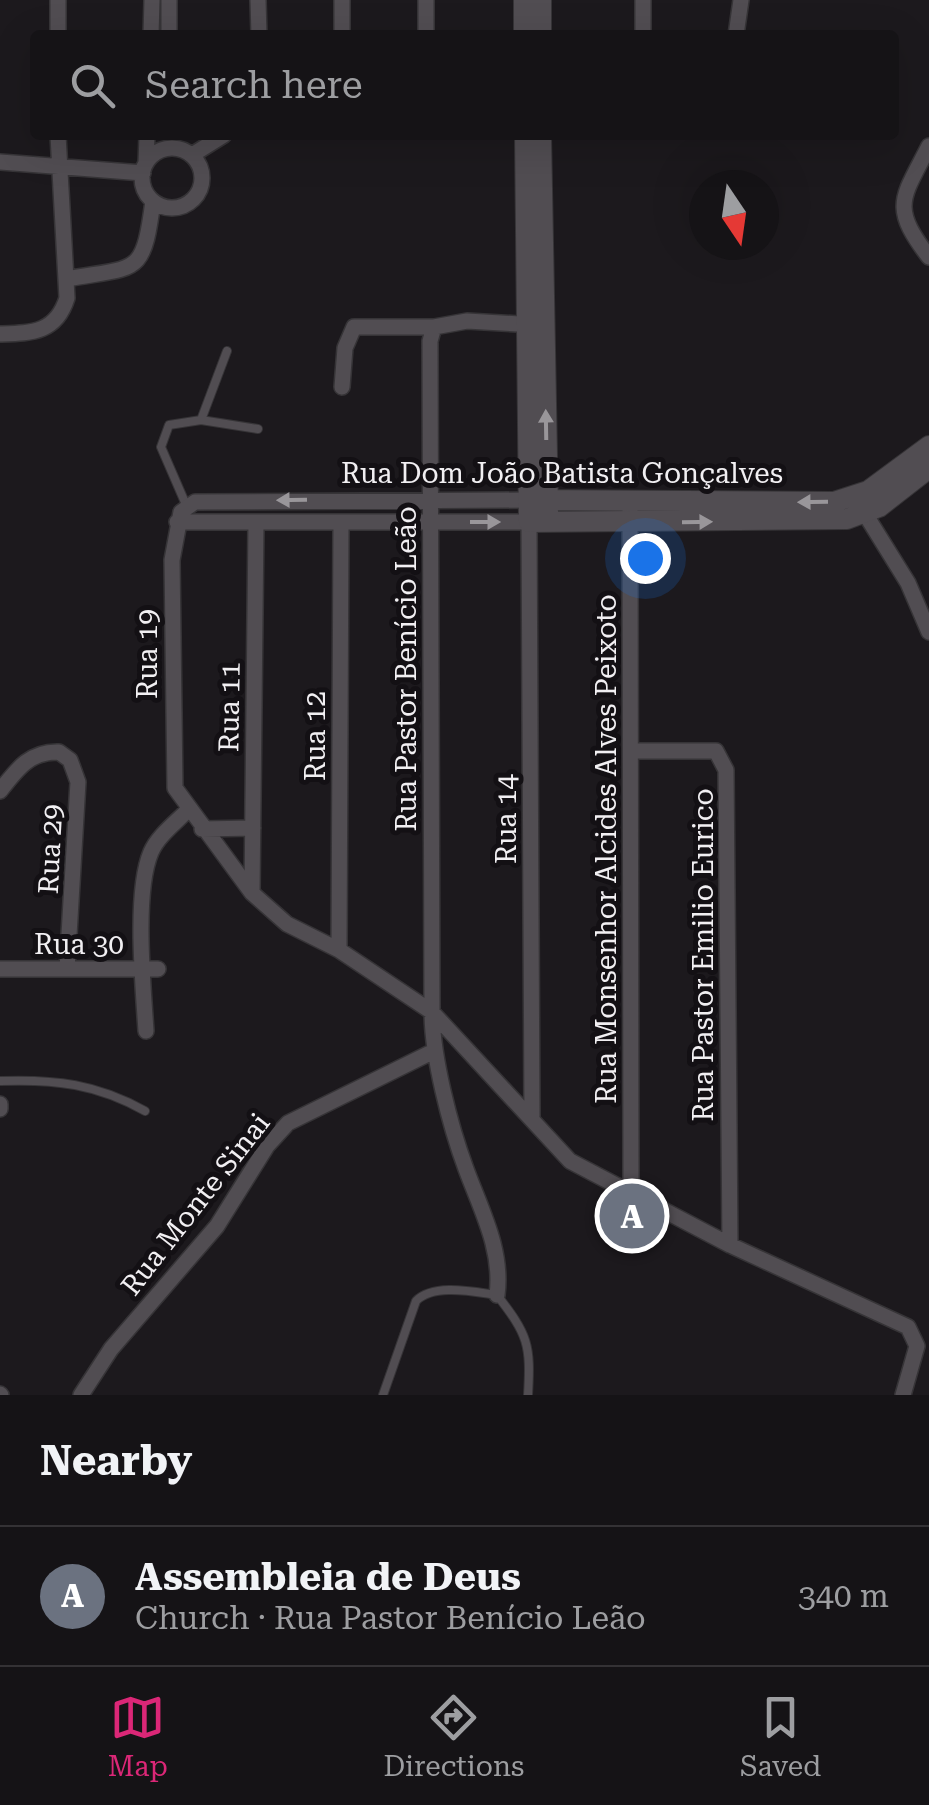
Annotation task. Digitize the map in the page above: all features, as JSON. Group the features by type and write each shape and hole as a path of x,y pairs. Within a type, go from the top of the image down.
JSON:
{"street":[{"path":"58,0 58,30"},
{"path":"151,30 152,0"},
{"path":"169,0 170,30"},
{"path":"258,0 259,30"},
{"path":"342,0 342,30"},
{"path":"426,0 426,30"},
{"path":"524,0 524,30"},
{"path":"541,0 541,30"},
{"path":"643,0 643,30"},
{"path":"737,30 742,0"},
{"path":"0,334 52,326 62,316 67,279 58,140"},
{"path":"67,279 122,269 141,260 147,252 153,201 143,183 147,140"},
{"path":"192,155 216,140"},
{"path":"524,140 536,325"},
{"path":"538,511 536,325 542,140"},
{"path":"145,168 173,142 192,155 202,183 192,201 172,208 153,201"},
{"path":"929,146 904,193 900,209 907,228 929,257"},
{"path":"0,162 145,168"},
{"path":"342,388 347,341 354,328 434,327 467,322 536,325"},
{"name":"Rua Pastor Benício Leão","path":"434,327 428,364 432,1052 465,1167 496,1253 497,1295"},
{"name":"Rua Dom João Batista Gonçalves","path":"182,514 256,522 430,522 630,502 860,505 929,446"},
{"name":"Rua Dom João Batista Gonçalves","path":"182,514 208,502 430,499 630,524 816,520 860,505 929,468"},
{"name":"Rua Monsenhor Alcides Alves Peixoto","path":"630,502 634,751 631,1196"},
{"path":"860,505 908,583 929,632"},
{"name":"Rua 14","path":"532,1116 538,511"},
{"name":"Rua 19","path":"182,514 172,560 171,759 183,804"},
{"name":"Rua 11","path":"252,893 256,522"},
{"name":"Rua 12","path":"339,950 341,522"},
{"name":"Rua Pastor Emilio Eurico","path":"634,751 704,749 716,752 726,770 730,1244"},
{"name":"Rua 29","path":"0,790 29,757 46,751 59,752 70,760 78,782 67,969"},
{"path":"146,1030 150,854 183,804 252,893 287,924 339,950 432,1012 570,1161 631,1196 908,1327 916,1339 903,1395"},
{"path":"202,829 252,828"},
{"name":"Rua 30","path":"0,968 150,969"},
{"name":"Rua Monte Sinai","path":"81,1395 111,1349 218,1226 267,1146 288,1123 432,1052"}],"lane":[{"path":"201,420 227,351"},
{"path":"182,514 164,462 162,439 169,425 201,420 258,429"},
{"path":"0,1081 74,1082 110,1091 146,1111"},
{"path":"383,1395 420,1295 497,1295 529,1343 528,1395"}],"place":[{"name":"Assembleia de Deus","path":"632,1216"}]}
